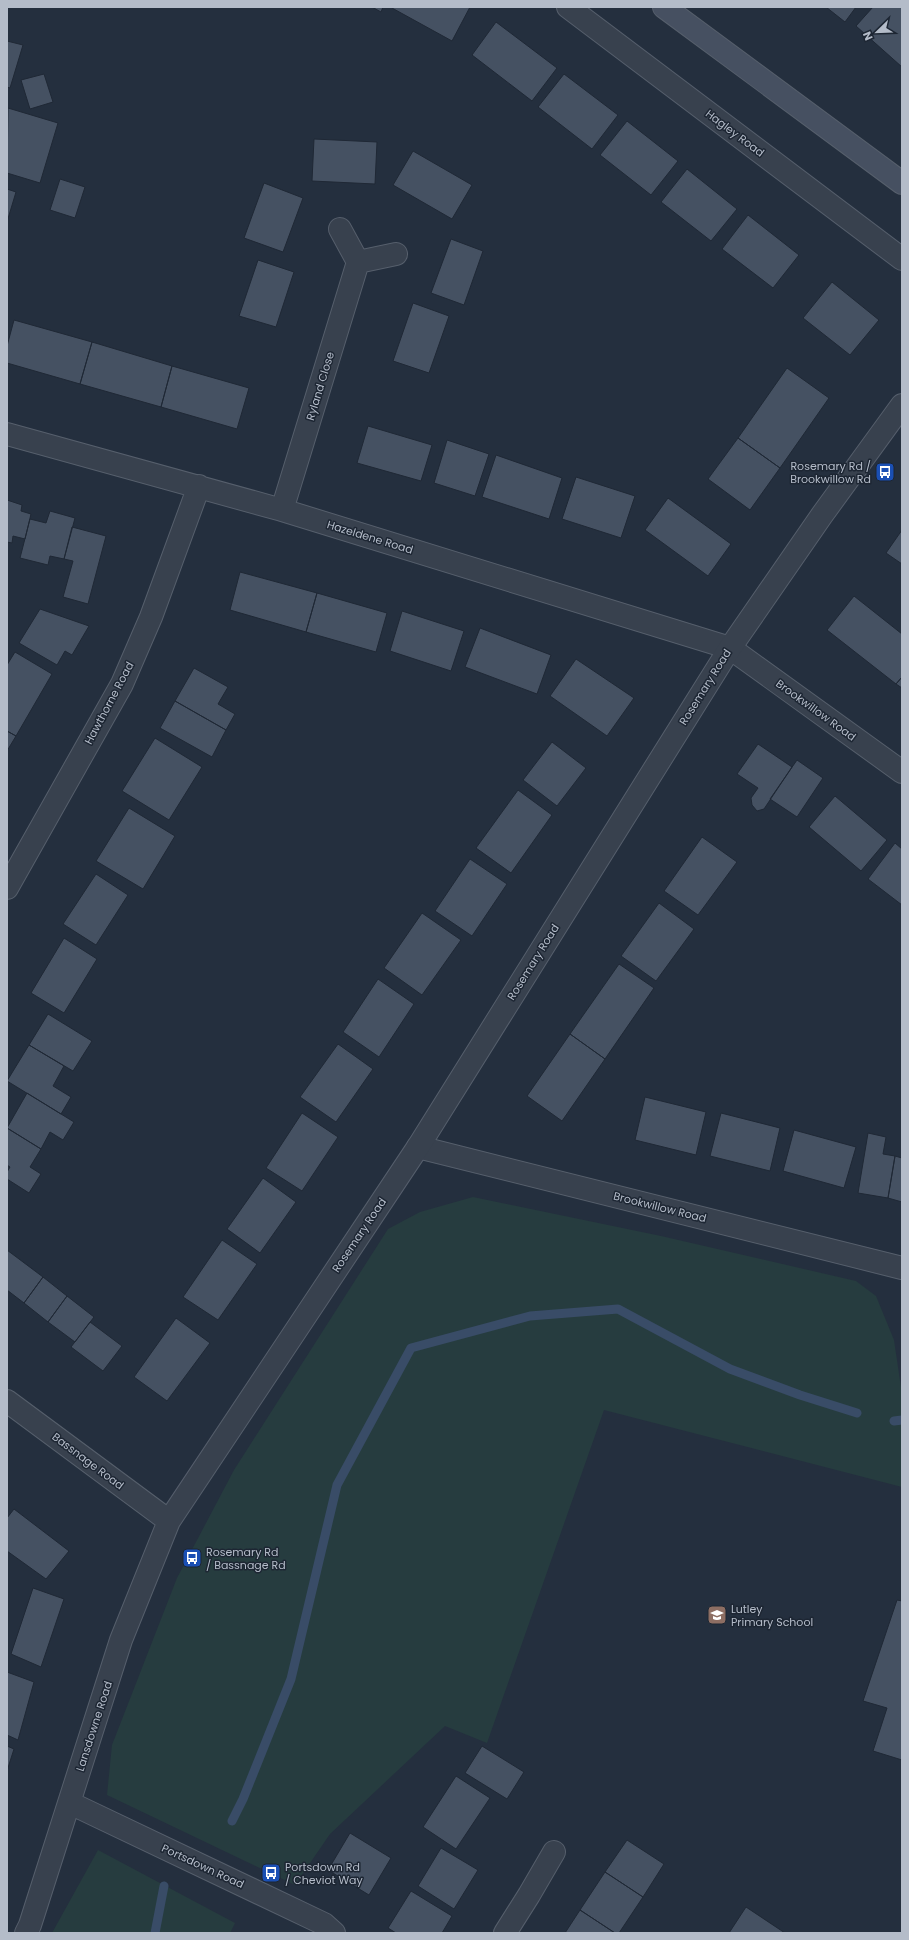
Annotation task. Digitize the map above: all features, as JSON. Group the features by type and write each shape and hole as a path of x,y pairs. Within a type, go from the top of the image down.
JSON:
{"main road":[{"path":"664,7 902,183"}],"street":[{"name":"Hagley Road","path":"568,7 902,259"},
{"path":"340,229 358,262 396,254"},
{"name":"Ryland Close","path":"282,510 358,262"},
{"name":"Rosemary Road","path":"169,1521 418,1147 730,648 822,515 902,405"},
{"name":"Hazeldene Road","path":"7,434 282,510 730,648"},
{"name":"Hawthorne Road","path":"8,885 122,684 151,617 199,486"},
{"name":"Brookwillow Road","path":"730,648 902,772"},
{"name":"Brookwillow Road","path":"418,1147 902,1268"},
{"name":"Bassnage Road","path":"7,1401 169,1521"},
{"name":"Lansdowne Road","path":"26,1933 30,1925 70,1803 122,1640 169,1521"},
{"name":"Portsdown Road","path":"70,1803 325,1930"},
{"path":"505,1933 530,1895 554,1852"}],"green space":[{"path":"473,1197 661,1236 856,1281 876,1296 894,1340 902,1394 902,1487 604,1410 487,1743 445,1726 330,1834 295,1885 107,1795 112,1745 177,1578 234,1470 388,1229 420,1212"},
{"path":"98,1850 235,1923 230,1933 52,1933"}],"building":[{"path":"372,7 383,7 381,12"},
{"path":"470,7 452,41 392,8"},
{"path":"826,7 856,7 845,22"},
{"path":"873,7 902,7 902,67 856,26"},
{"path":"496,22 557,68 532,101 472,55"},
{"path":"7,41 23,45 10,88 7,87"},
{"path":"44,74 53,102 30,109 21,80"},
{"path":"564,74 618,115 592,149 538,107"},
{"path":"8,108 58,123 40,183 7,173"},
{"path":"627,121 678,161 651,195 600,155"},
{"path":"314,139 377,142 375,184 312,181"},
{"path":"413,151 472,185 452,219 393,185"},
{"path":"687,169 737,209 711,241 661,202"},
{"path":"60,179 85,187 75,218 50,210"},
{"path":"264,183 303,198 283,252 244,238"},
{"path":"7,189 16,192 7,222"},
{"path":"748,215 799,255 773,288 722,249"},
{"path":"451,239 483,251 464,305 431,293"},
{"path":"258,260 294,272 276,327 239,316"},
{"path":"832,282 879,320 850,355 803,318"},
{"path":"413,303 449,316 429,373 393,361"},
{"path":"14,320 92,342 80,384 7,363 7,346"},
{"path":"92,342 172,366 161,407 80,384"},
{"path":"172,366 249,388 237,429 161,407"},
{"path":"787,368 829,398 780,468 738,438"},
{"path":"368,426 432,445 421,481 357,463"},
{"path":"738,438 780,468 750,510 708,479"},
{"path":"447,440 489,454 475,496 434,483"},
{"path":"496,455 562,478 549,519 482,497"},
{"path":"576,477 635,496 621,538 562,519"},
{"path":"668,498 731,544 708,576 645,530"},
{"path":"7,500 22,505 21,511 31,514 25,539 13,536 12,543 7,542"},
{"path":"50,511 75,518 64,559 50,556 48,565 20,558 30,519 46,523"},
{"path":"72,527 106,536 88,604 63,597 73,561 64,559"},
{"path":"902,530 902,564 886,553"},
{"path":"240,572 317,593 306,632 230,610"},
{"path":"317,593 387,613 376,652 306,632"},
{"path":"854,596 902,634 902,677 896,684 827,630"},
{"path":"40,609 89,626 72,655 65,651 57,665 19,643"},
{"path":"402,611 464,631 451,671 390,651"},
{"path":"480,628 551,655 537,694 465,667"},
{"path":"15,652 52,674 16,736 7,731 7,665"},
{"path":"576,659 634,698 607,736 550,696"},
{"path":"194,668 228,687 218,704 235,714 226,730 175,701"},
{"path":"902,677 902,688 896,684"},
{"path":"175,701 226,730 212,757 160,728"},
{"path":"7,731 16,736 7,751"},
{"path":"155,738 202,767 169,820 122,791"},
{"path":"552,742 586,768 557,806 523,780"},
{"path":"758,744 792,767 764,809 757,811 752,805 751,798 758,788 737,774"},
{"path":"797,760 823,778 797,817 770,799"},
{"path":"518,790 552,815 511,873 476,848"},
{"path":"835,796 887,840 861,871 809,827"},
{"path":"129,808 175,836 143,889 96,861"},
{"path":"702,837 737,862 698,915 664,891"},
{"path":"895,843 902,849 902,905 868,879"},
{"path":"470,859 507,884 472,936 435,911"},
{"path":"96,874 128,895 96,945 63,924"},
{"path":"659,903 694,929 656,981 621,956"},
{"path":"422,913 461,940 422,995 384,968"},
{"path":"64,938 97,959 64,1013 31,993"},
{"path":"619,964 654,988 605,1059 570,1034"},
{"path":"378,979 414,1004 379,1057 343,1032"},
{"path":"48,1014 92,1041 73,1071 29,1045"},
{"path":"570,1034 605,1059 562,1121 527,1096"},
{"path":"338,1044 373,1069 336,1122 300,1097"},
{"path":"29,1045 64,1066 53,1086 71,1097 61,1114 7,1081"},
{"path":"27,1093 74,1122 63,1140 50,1132 41,1149 7,1128"},
{"path":"645,1097 706,1112 696,1155 635,1140"},
{"path":"302,1113 338,1137 302,1191 266,1168"},
{"path":"721,1113 780,1128 770,1171 710,1156"},
{"path":"7,1128 41,1149 30,1167 41,1174 29,1193 7,1179 7,1172 10,1167 7,1165"},
{"path":"794,1130 856,1147 844,1188 783,1171"},
{"path":"868,1133 886,1137 883,1154 895,1156 888,1198 858,1193"},
{"path":"895,1156 902,1158 902,1202 888,1198"},
{"path":"263,1178 296,1202 260,1253 227,1229"},
{"path":"222,1240 257,1264 218,1320 183,1297"},
{"path":"7,1250 43,1277 24,1303 7,1290"},
{"path":"43,1277 67,1296 48,1322 24,1303"},
{"path":"67,1296 94,1317 75,1342 48,1322"},
{"path":"176,1318 210,1343 167,1401 134,1377"},
{"path":"90,1322 122,1346 103,1371 71,1347"},
{"path":"14,1509 69,1551 46,1579 7,1551 7,1518"},
{"path":"33,1588 64,1599 41,1667 11,1654"},
{"path":"897,1600 902,1601 902,1760 873,1751 887,1708 863,1701"},
{"path":"7,1672 34,1682 18,1740 7,1735"},
{"path":"7,1746 14,1749 7,1771"},
{"path":"482,1746 524,1772 507,1799 465,1773"},
{"path":"456,1776 490,1798 456,1849 423,1827"},
{"path":"350,1833 391,1858 369,1895 328,1870"},
{"path":"627,1840 664,1864 643,1897 605,1872"},
{"path":"441,1848 478,1870 454,1909 418,1886"},
{"path":"605,1872 643,1897 619,1933 615,1933 580,1910"},
{"path":"411,1891 452,1916 442,1933 396,1933 388,1928"},
{"path":"746,1907 785,1933 729,1933"},
{"path":"580,1910 615,1933 565,1933"}],"waterway":[{"path":"232,1821 243,1799 291,1679 337,1485 411,1348 530,1316 618,1309 730,1369 800,1395 857,1413"},
{"path":"894,1421 902,1420"},
{"path":"155,1933 164,1886"}],"place":[{"name":"Rosemary Rd / Brookwillow Rd","path":"885,472"},
{"name":"Rosemary Rd / Bassnage Rd","path":"192,1558"},
{"name":"Lutley Primary School","path":"717,1615"},
{"name":"Portsdown Rd / Cheviot Way","path":"271,1873"}]}
